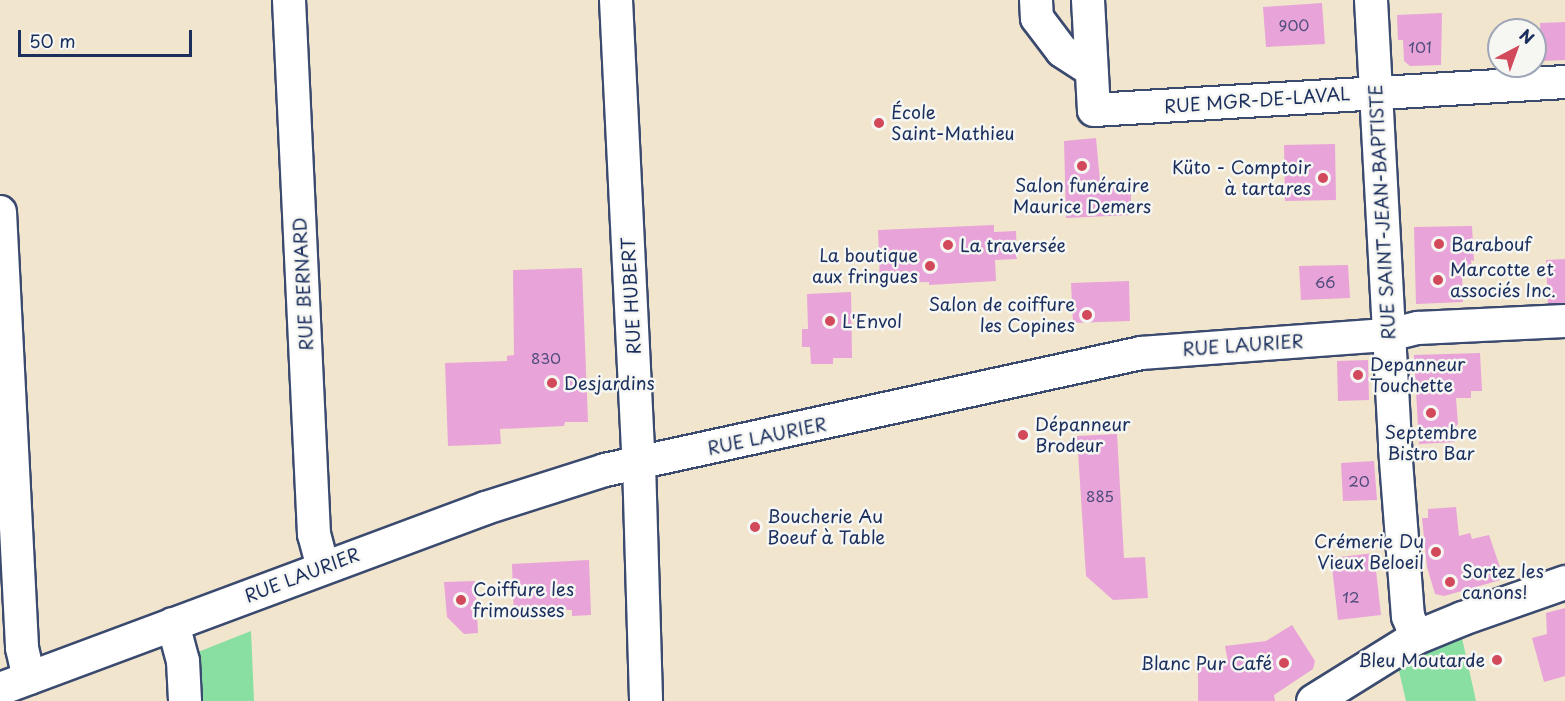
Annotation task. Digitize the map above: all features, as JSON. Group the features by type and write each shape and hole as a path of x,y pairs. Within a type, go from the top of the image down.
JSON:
{"main road":[{"path":"1313,701 1416,637 1462,618 1565,582"}],"street":[{"name":"RUE BERNARD","path":"289,0 314,534 323,567"},
{"name":"RUE HUBERT","path":"616,0 639,463 646,701"},
{"path":"1036,0 1037,18 1062,51 1091,70"},
{"path":"1088,0 1091,70"},
{"name":"RUE SAINT-JEAN-BAPTISTE","path":"1371,0 1389,335 1408,616 1416,637"},
{"name":"RUE MGR-DE-LAVAL","path":"1091,70 1094,110 1565,82"},
{"path":"0,212 22,648 29,678"},
{"name":"RUE LAURIER","path":"0,689 496,504 605,470 996,387 1132,355 1389,335 1418,328 1565,321"},
{"path":"173,624 183,662 185,701"}],"green space":[{"path":"251,631 254,701 200,701 198,652"},
{"path":"1462,638 1476,701 1406,701 1398,667 1429,648"}],"building":[{"path":"1322,3 1325,44 1266,47 1263,7"},
{"path":"1442,13 1441,65 1410,66 1404,61 1403,40 1398,40 1397,15"},
{"path":"1565,22 1565,60 1547,61 1547,23"},
{"path":"1096,138 1100,181 1131,180 1131,215 1066,218 1064,141"},
{"path":"1335,144 1336,200 1285,201 1284,145"},
{"name":"La traversée","path":"994,225 994,232 1016,231 1017,259 995,260 996,281 929,285 929,282 880,283 878,230"},
{"path":"1472,226 1474,261 1471,260 1472,271 1462,272 1463,302 1416,304 1414,227"},
{"path":"1565,259 1565,303 1548,304 1546,260"},
{"path":"1348,265 1350,298 1301,300 1299,266"},
{"path":"582,268 588,422 565,422 564,426 500,429 501,444 448,446 445,363 507,361 507,356 514,355 513,270"},
{"path":"1129,281 1130,321 1073,323 1071,283"},
{"name":"L'Envol","path":"851,292 852,358 833,358 833,364 811,364 810,347 802,347 802,329 808,329 807,294"},
{"path":"1480,353 1482,391 1471,391 1471,398 1456,398 1458,424 1454,428 1455,442 1419,444 1414,355"},
{"path":"1368,360 1369,400 1338,401 1337,361"},
{"path":"1117,434 1124,558 1145,557 1148,598 1113,600 1086,576 1077,436"},
{"path":"1374,461 1377,500 1343,501 1341,463"},
{"path":"1456,507 1459,536 1470,533 1472,539 1489,535 1504,579 1444,596 1435,594 1427,567 1422,518 1428,518 1428,509"},
{"path":"1374,553 1381,615 1338,620 1331,558"},
{"path":"589,560 591,615 572,616 572,610 532,608 532,618 514,619 512,564"},
{"path":"475,581 478,633 464,634 447,617 444,582"},
{"path":"1565,608 1565,676 1544,682 1532,638 1547,634 1546,613"},
{"path":"1292,625 1315,661 1313,669 1274,695 1275,701 1198,701 1198,666 1228,662 1225,646 1266,641"}],"place":[{"name":"École Saint-Mathieu","path":"879,123"},
{"name":"Salon funéraire Maurice Demers","path":"1082,166"},
{"name":"Küto - Comptoir à tartares","path":"1323,178"},
{"name":"Barabouf","path":"1439,244"},
{"name":"La traversée","path":"948,245"},
{"name":"La boutique aux fringues","path":"930,266"},
{"name":"Marcotte et associés Inc.","path":"1438,280"},
{"name":"Salon de coiffure les Copines","path":"1087,315"},
{"name":"L'Envol","path":"830,321"},
{"name":"Depanneur Touchette","path":"1358,375"},
{"name":"Desjardins","path":"552,383"},
{"name":"Septembre Bistro Bar","path":"1431,413"},
{"name":"Dépanneur Brodeur","path":"1023,435"},
{"name":"Boucherie Au Boeuf à Table","path":"755,527"},
{"name":"Crémerie Du Vieux Beloeil","path":"1436,552"},
{"name":"Sortez les canons!","path":"1450,582"},
{"name":"Coiffure les frimousses","path":"461,600"},
{"name":"Bleu Moutarde","path":"1497,660"},
{"name":"Blanc Pur Café","path":"1284,663"}]}
